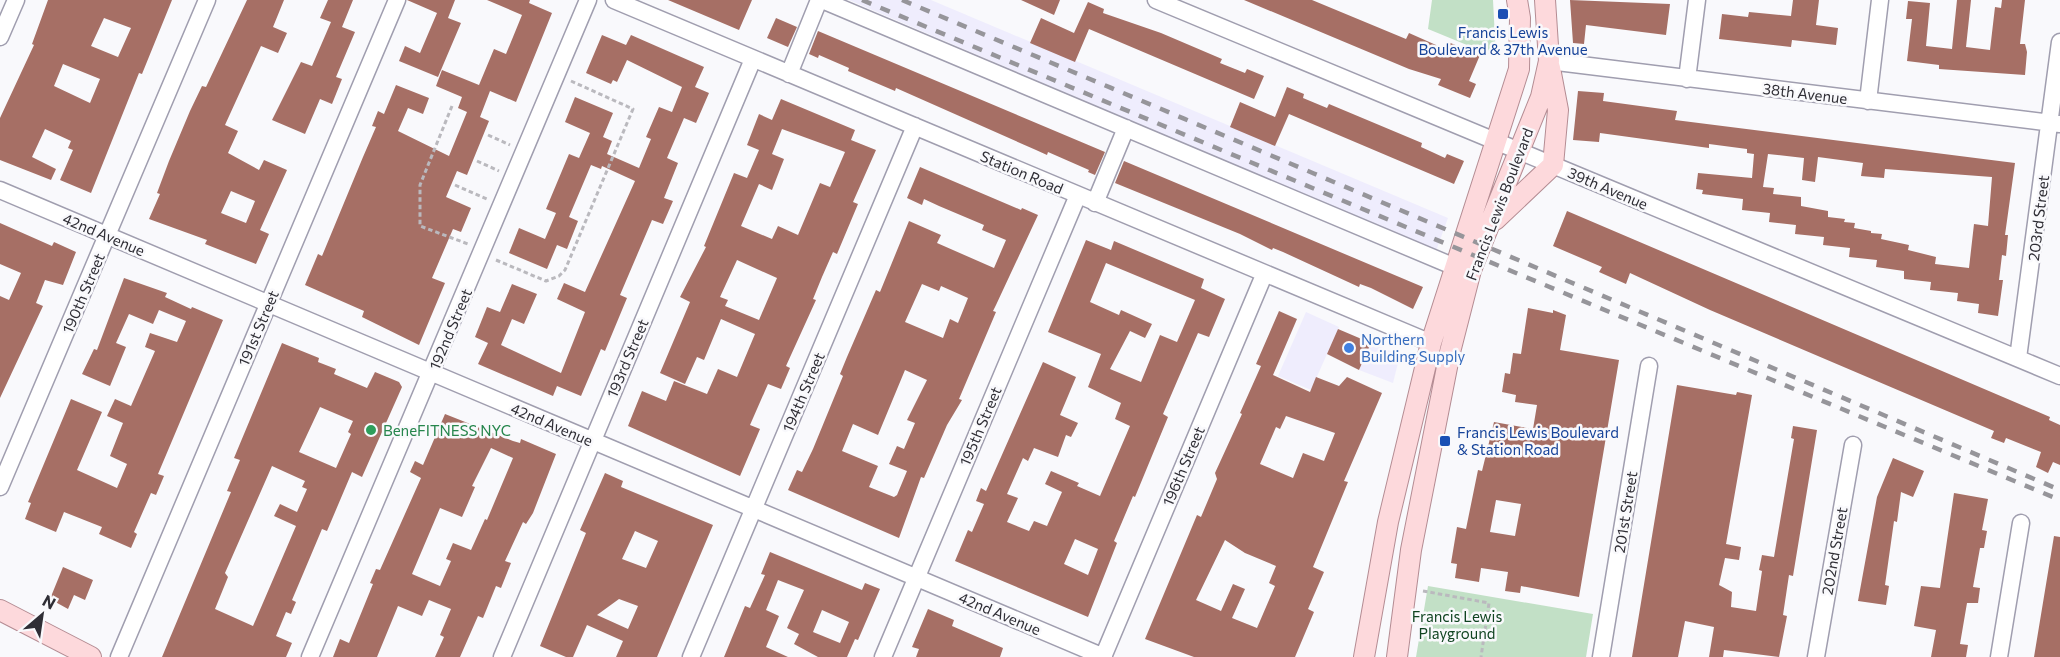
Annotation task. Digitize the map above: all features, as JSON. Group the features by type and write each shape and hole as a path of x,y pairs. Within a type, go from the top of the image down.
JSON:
{"main road":[{"name":"Francis Lewis Boulevard","path":"1364,657 1388,522 1431,343 1519,69 1520,18 1517,0"},
{"name":"Francis Lewis Boulevard","path":"1397,657 1411,550 1450,352 1471,270 1540,97 1549,61 1545,0"},
{"path":"1491,224 1553,165 1558,110 1549,61"},
{"path":"0,610 91,657"}],"street":[{"path":"0,37 16,0"},
{"name":"190th Street","path":"0,487 207,0"},
{"name":"191st Street","path":"119,657 397,0"},
{"name":"192nd Street","path":"310,657 588,0"},
{"name":"Station Road","path":"614,0 1264,275 1431,343"},
{"path":"789,74 821,0 1455,267"},
{"name":"39th Avenue","path":"1158,0 2060,376"},
{"path":"1687,79 1697,0"},
{"path":"1868,101 1880,0"},
{"name":"203rd Street","path":"2018,358 2055,124 2060,42"},
{"name":"193rd Street","path":"502,657 753,59"},
{"name":"38th Avenue","path":"1549,61 2055,124"},
{"name":"194th Street","path":"691,657 915,126"},
{"path":"1095,203 1126,128"},
{"name":"42nd Avenue","path":"0,190 1103,657"},
{"name":"195th Street","path":"883,657 1078,195"},
{"name":"196th Street","path":"1103,657 1264,275"},
{"name":"201st Street","path":"1600,657 1649,366"},
{"name":"202nd Street","path":"1816,657 1853,445"},
{"path":"1999,657 2021,523"}],"path":[{"path":"496,260 550,281 565,270 633,109 571,81"},
{"path":"452,106 420,185 420,226 468,244"},
{"path":"488,135 510,145"},
{"path":"477,161 499,171"},
{"path":"455,185 487,199"},
{"path":"1418,590 1489,603 1481,657"}],"shaded area":[{"path":"849,0 931,0 1448,218 1436,251"},
{"path":"1306,312 1339,327 1311,390 1278,376"},
{"path":"1371,343 1400,355 1393,383 1359,370"}],"green space":[{"path":"1432,0 1493,0 1496,57 1428,29"},
{"name":"Francis Lewis Playground","path":"1428,586 1593,614 1586,657 1416,657"}],"building":[{"path":"48,0 172,0 142,74 139,73 91,193 60,180 73,150 68,148 71,141 45,129 32,157 56,169 51,180 0,160 0,118 34,45 32,44","holes":["104,18 131,28 118,57 91,46","63,64 100,79 90,103 54,86"]},
{"path":"247,0 284,0 273,27 287,33 278,53 261,46 225,125 238,131 228,153 259,170 264,160 287,170 260,230 269,234 256,264 205,244 207,240 149,219 160,194 157,193 169,161 190,111 202,86 206,87","holes":["231,191 255,201 246,223 221,213"]},
{"path":"328,0 353,0 342,27 355,32 336,77 342,79 332,104 320,99 305,134 272,120 301,62 312,66 331,22 320,18"},
{"path":"407,0 455,0 448,18 461,23 438,77 399,61 405,46 420,53 437,13"},
{"path":"487,0 530,0 529,3 552,13 516,102 490,91 480,117 489,121 467,175 457,171 446,197 471,208 461,232 453,229 432,278 445,283 419,345 362,317 364,311 305,285 318,254 322,256 376,127 372,126 378,111 384,114 396,85 429,98 423,114 408,108 398,131 449,156 467,112 458,108 462,97 436,86 442,70 479,85 494,49 506,54 522,15"},
{"path":"668,0 752,0 739,30"},
{"path":"1021,0 1060,0 1054,15"},
{"path":"1244,0 1312,0 1406,39 1409,33 1445,49 1448,42 1480,55 1469,81 1476,84 1470,98 1438,85 1441,79 1409,69"},
{"path":"1570,0 1670,4 1666,35 1586,25 1584,44 1573,43"},
{"path":"1793,0 1819,0 1816,25 1838,28 1836,45 1792,40 1791,47 1719,39 1722,14 1748,17 1749,12 1791,16"},
{"path":"1957,0 1971,0 1966,47 1990,50 1995,7 2001,8 2002,0 2025,0 2020,44 2025,44 2027,52 2025,75 1939,69 1939,65 1907,61 1912,19 1906,19 1908,1 1930,3 1926,46 1952,49"},
{"path":"1088,2 1104,9 1103,13 1161,33 1222,59 1220,63 1245,73 1247,69 1264,76 1254,99 1089,29 1075,62 1030,43 1041,18 1074,33"},
{"path":"776,18 797,27 788,47 767,38"},
{"path":"818,31 1105,152 1095,175 1088,172 1089,170 1048,152 1047,155 896,88 895,91 848,71 849,68 819,55 818,58 809,54"},
{"path":"602,35 626,45 631,35 704,67 695,87 709,93 696,123 684,118 667,158 678,163 664,198 673,201 663,224 652,220 620,295 627,298 605,351 601,349 581,396 557,386 553,396 478,364 488,343 475,337 487,307 500,312 512,284 537,294 524,324 512,319 501,345 561,373 585,312 557,299 564,283 585,292 635,181 602,166 601,169 591,165 569,217 578,221 567,249 557,245 547,269 509,253 519,228 545,239 556,213 546,209 569,154 579,158 590,133 565,122 575,97 613,113 603,137 612,141 607,154 639,168 651,139 646,137 659,107 672,112 682,87 627,60 617,82 613,80 611,84 586,73"},
{"path":"1287,87 1304,94 1303,98 1327,108 1329,104 1422,143 1421,147 1445,158 1447,154 1464,161 1454,184 1289,114 1275,146 1230,127 1240,102 1275,117"},
{"path":"1578,91 1604,93 1603,101 1677,111 1675,120 2015,163 2005,235 2008,235 2006,256 2002,255 1999,280 2003,280 1998,316 1978,313 1979,304 1957,301 1958,293 1930,290 1931,282 1904,279 1904,271 1876,267 1877,260 1849,257 1850,248 1823,245 1824,237 1795,234 1796,225 1769,222 1770,213 1742,210 1743,199 1702,194 1703,190 1696,189 1698,173 1752,178 1754,154 1747,153 1747,149 1709,144 1709,148 1600,133 1599,142 1573,140","holes":["1768,154 1804,158 1802,180 1815,182 1818,157 1863,163 1861,176 1884,178 1885,169 1992,177 1988,226 1974,224 1969,268 1935,264 1936,257 1908,250 1909,245 1881,239 1882,234 1854,228 1855,223 1844,222 1845,219 1828,217 1828,211 1801,206 1801,197 1773,194 1774,188 1763,187"]},
{"path":"781,99 855,130 851,140 876,150 853,202 858,204 837,254 833,252 813,299 816,300 786,366 790,368 781,389 768,384 750,425 760,429 740,476 628,426 642,391 666,401 674,381 707,394 718,369 737,377 755,334 721,319 704,360 697,357 685,384 660,373 690,302 680,297 706,247 704,246 734,173 747,178 759,150 747,145 759,114 772,120","holes":["782,129 845,152 830,187 820,183 798,235 778,226 772,239 741,226 759,184 772,190 784,159 772,154","737,260 777,278 759,320 725,306 728,300 720,297"]},
{"path":"1124,161 1423,287 1413,309 1371,288 1360,284 1359,287 1283,252 1273,248 1272,250 1240,234 1115,183"},
{"path":"920,167 1038,215 993,311 996,312 959,399 962,400 947,425 924,478 921,477 899,538 788,490 797,470 802,472 813,449 843,376 840,374 847,357 876,290 880,292 909,221 941,235 937,243 994,268 1006,240 982,230 984,225 924,199 922,205 907,198","holes":["922,284 939,291 941,286 968,298 958,323 950,319 943,338 905,322","905,370 927,380 907,420 915,423 904,449 897,446 889,464 907,471 894,497 869,487 878,466 842,451 853,424 878,435"]},
{"path":"1567,211 2050,417 2049,420 2060,425 2060,465 2053,462 2048,473 2036,467 2041,452 2006,438 2004,443 1991,438 1994,431 1710,310 1630,273 1626,284 1599,272 1602,267 1553,246"},
{"path":"0,223 52,246 54,242 76,252 63,285 45,280 36,303 43,306 0,398 0,296 9,300 21,273 0,264"},
{"path":"1086,240 1111,250 1114,241 1204,279 1201,288 1225,299 1209,337 1198,333 1178,379 1163,414 1168,417 1114,541 1117,543 1088,617 955,561 968,530 972,532 984,504 976,501 981,488 986,491 1043,362 1076,377 1060,415 1078,423 1071,437 1066,435 1058,457 1034,448 1028,461 1023,458 1007,494 1018,498 1007,522 1029,531 1034,521 1047,526 1062,492 1045,484 1051,471 1079,483 1077,486 1100,496 1130,426 1115,419 1121,403 1088,387 1101,354 1048,332","holes":["1106,263 1195,300 1177,342 1160,335 1141,382 1110,369 1130,331 1145,338 1152,324 1121,310 1119,315 1090,302","1075,539 1098,549 1088,575 1064,564"]},
{"path":"124,278 167,293 165,297 223,320 158,474 164,476 156,495 151,493 134,532 137,534 131,548 99,534 102,527 64,512 56,532 25,519 31,503 28,502 71,399 102,412 77,470 117,488 127,464 110,456 123,423 107,416 115,399 131,406 155,351 145,347 150,333 177,342 186,321 159,310 153,324 129,314 116,343 126,347 110,386 82,374 94,349 97,350"},
{"path":"1528,308 1553,313 1553,310 1566,315 1560,350 1619,360 1579,597 1521,586 1520,593 1505,591 1508,572 1481,568 1479,582 1455,578 1457,564 1451,563 1457,527 1466,529 1478,470 1482,471 1494,422 1533,429 1537,405 1515,402 1516,395 1502,392 1505,373 1510,374 1513,353 1521,354","holes":["1496,500 1521,504 1515,536 1490,532"]},
{"path":"1279,311 1297,319 1273,375 1310,392 1316,377 1339,386 1347,377 1382,393 1344,481 1348,482 1313,567 1324,572 1308,609 1314,612 1295,657 1194,657 1145,639 1197,515 1201,517 1217,479 1215,473 1261,366 1256,364","holes":["1286,416 1335,433 1324,461 1303,453 1293,478 1260,464 1276,427 1280,429","1225,540 1245,553 1276,566 1269,583 1275,586 1257,628 1232,618 1245,589 1233,584 1221,611 1196,600"]},
{"name":"Northern Building Supply","path":"1338,329 1371,343 1359,370 1327,354"},
{"path":"282,343 319,358 318,362 336,369 334,374 367,388 375,372 399,382 402,387 362,477 352,472 327,531 322,529 292,600 296,602 291,614 286,612 276,636 292,643 286,657 162,657 231,492 227,491 240,460 234,458","holes":["320,407 353,421 348,432 351,434 336,468 299,452","272,466 305,481 302,487 307,489 297,512 280,504 274,516 296,526 253,626 215,609 228,577 225,573"]},
{"path":"1677,385 1736,395 1737,392 1752,395 1726,544 1741,547 1739,560 1725,558 1719,585 1732,592 1731,607 1756,611 1762,555 1774,557 1794,439 1791,438 1793,426 1817,430 1793,576 1789,575 1783,615 1787,616 1779,657 1724,650 1723,657 1709,657 1714,627 1685,621 1678,657 1632,657"},
{"path":"445,414 513,441 520,443 521,439 556,454 533,513 526,524 523,522 505,561 511,563 501,588 496,586 483,618 478,616 460,657 435,657 444,637 440,635 451,609 429,600 422,616 398,606 377,657 333,657 340,639 349,643 373,584 370,583 376,569 380,570 421,478 410,472 415,461 423,465","holes":["491,448 513,458 487,520 485,519 471,550 453,543 446,559 451,561 440,586 412,574 440,508 462,517 475,487 472,486"]},
{"path":"1893,458 1924,471 1913,497 1901,492 1897,522 1894,521 1885,585 1889,586 1886,605 1858,601 1877,497"},
{"path":"605,473 623,481 621,487 713,525 657,657 616,657 623,641 587,625 573,657 566,657 540,646 586,533 580,530","holes":["635,531 658,541 646,568 622,559","619,599 638,606 628,629 597,615"]},
{"path":"1954,493 1988,499 1982,530 1987,531 1984,548 1980,548 1973,587 1980,588 1978,603 1967,603 1960,644 1968,645 1966,657 1931,657 1936,630 1914,626 1921,586 1940,588"},
{"path":"2054,536 2060,537 2060,657 2034,657"},
{"path":"770,552 862,590 865,583 880,589 858,640 855,639 847,657 818,657 794,644 799,634 787,628 804,590 778,580 766,610 779,616 766,647 788,657 724,657 745,606 750,608 765,575 761,574","holes":["822,610 849,622 840,643 813,632"]},
{"path":"63,567 93,580 85,600 74,595 68,609 50,599"},
{"path":"928,609 954,620 952,626 1003,648 1000,657 916,657 919,649 912,647"}],"railway":[{"path":"862,0 2060,500"},
{"path":"902,0 2060,490"}],"place":[{"name":"Francis Lewis Boulevard & 37th Avenue","path":"1503,14"},
{"name":"Northern Building Supply","path":"1349,348"},
{"name":"BeneFITNESS NYC","path":"371,430"},
{"name":"Francis Lewis Boulevard & Station Road","path":"1445,441"}]}
